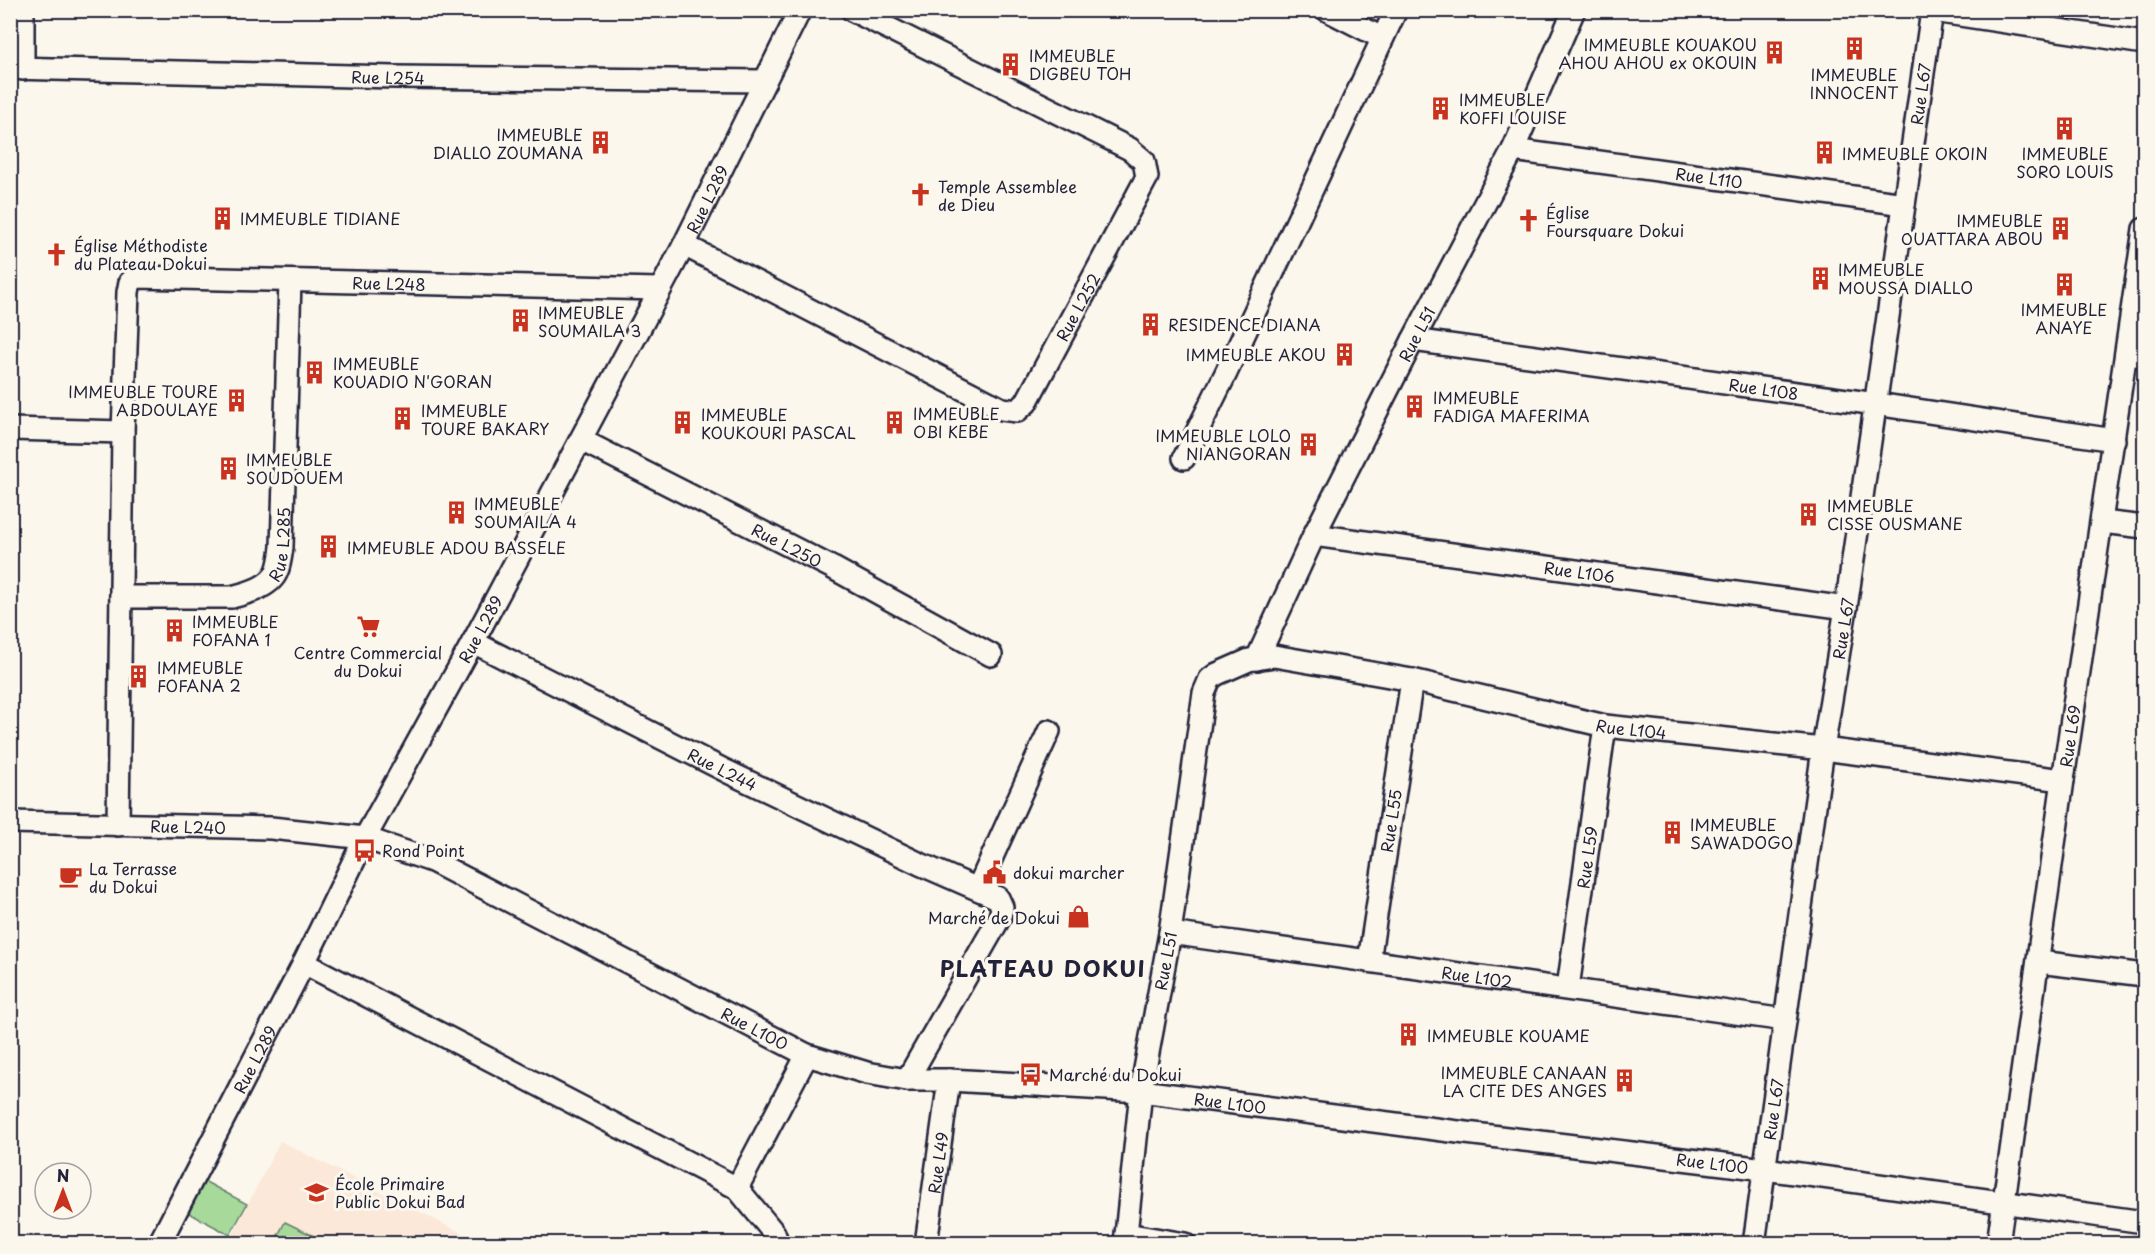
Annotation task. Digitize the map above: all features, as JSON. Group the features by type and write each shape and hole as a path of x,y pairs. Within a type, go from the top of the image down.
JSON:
{"street":[{"path":"17,69 23,10"},
{"name":"Rue L289","path":"159,1244 304,963 365,838 473,642 684,245 800,10"},
{"name":"Rue L252","path":"684,245 1002,409 1017,411 1026,403 1147,177 1144,161 1130,148 852,10"},
{"path":"1327,10 1382,38"},
{"path":"1184,458 1396,10"},
{"name":"Rue L51","path":"1257,659 1314,535 1513,150 1574,10"},
{"path":"1927,10 2145,43"},
{"name":"Rue L67","path":"1754,1244 1823,750 1846,608 1932,11"},
{"name":"Rue L254","path":"17,69 394,77 765,81"},
{"name":"Rue L110","path":"1513,150 1904,204"},
{"name":"Rue L69","path":"1998,1244 2063,780 2114,440 2135,355 2145,229"},
{"name":"Rue L248","path":"123,432 128,292 130,282 137,277 659,289"},
{"name":"Rue L285","path":"121,597 232,597 266,584 277,573 282,547 290,281"},
{"name":"Rue L108","path":"1413,340 1876,404 2114,440"},
{"path":"10,429 123,432 118,825"},
{"name":"Rue L250","path":"581,440 833,568 990,655"},
{"path":"2102,522 2145,527"},
{"name":"Rue L106","path":"1314,535 1846,608"},
{"name":"Rue L244","path":"473,642 726,771 920,864 978,888 1002,902 1000,917 907,1080"},
{"name":"Rue L104","path":"1210,679 1249,660 1274,656 1412,680 1605,726 2063,780"},
{"name":"Rue L51","path":"1125,1239 1141,1091 1170,933 1204,693 1210,679"},
{"name":"Rue L55","path":"1370,961 1412,680"},
{"name":"Rue L59","path":"1568,988 1605,726"},
{"path":"978,888 1049,732"},
{"name":"Rue L240","path":"10,822 271,828 365,838"},
{"name":"Rue L100","path":"365,838 432,861 807,1055 867,1073 907,1080 949,1080 1141,1091 1765,1169 2145,1222"},
{"name":"Rue L102","path":"1170,933 1785,1020"},
{"path":"2039,962 2145,975"},
{"path":"304,963 737,1188 774,1233 778,1244"},
{"path":"737,1188 807,1055"},
{"name":"Rue L49","path":"926,1244 949,1080"},
{"path":"1125,1239 1185,1244"}],"shaded area":[{"name":"École Primaire Public Dokui Bad","path":"280,1141 481,1243 228,1244"}],"green space":[{"path":"202,1180 247,1204 230,1235 185,1211"},
{"path":"285,1222 328,1243 274,1243"}],"place":[{"name":"IMMEUBLE INNOCENT","path":"1854,49"},
{"name":"IMMEUBLE KOUAKOU AHOU AHOU ex OKOUIN","path":"1775,53"},
{"name":"IMMEUBLE DIGBEU TOH","path":"1011,64"},
{"name":"IMMEUBLE KOFFI LOUISE","path":"1441,108"},
{"name":"IMMEUBLE SORO LOUIS","path":"2065,128"},
{"name":"IMMEUBLE DIALLO ZOUMANA","path":"601,143"},
{"name":"IMMEUBLE OKOIN","path":"1824,153"},
{"name":"Temple Assemblee de Dieu","path":"920,195"},
{"name":"IMMEUBLE TIDIANE","path":"222,218"},
{"name":"Église Foursquare Dokui","path":"1528,221"},
{"name":"IMMEUBLE OUATTARA ABOU","path":"2061,229"},
{"name":"Église Méthodiste du Plateau Dokui","path":"56,254"},
{"name":"IMMEUBLE MOUSSA DIALLO","path":"1820,278"},
{"name":"IMMEUBLE ANAYE","path":"2064,284"},
{"name":"IMMEUBLE SOUMAILA 3","path":"520,321"},
{"name":"RESIDENCE DIANA","path":"1150,324"},
{"name":"IMMEUBLE AKOU","path":"1344,354"},
{"name":"IMMEUBLE KOUADIO N'GORAN","path":"315,372"},
{"name":"IMMEUBLE TOURE ABDOULAYE","path":"236,400"},
{"name":"IMMEUBLE FADIGA MAFERIMA","path":"1415,406"},
{"name":"IMMEUBLE TOURE BAKARY","path":"403,419"},
{"name":"IMMEUBLE OBI KEBE","path":"895,422"},
{"name":"IMMEUBLE KOUKOURI PASCAL","path":"683,423"},
{"name":"IMMEUBLE LOLO NIANGORAN","path":"1309,444"},
{"name":"IMMEUBLE SOUDOUEM","path":"228,468"},
{"name":"IMMEUBLE SOUMAILA 4","path":"456,512"},
{"name":"IMMEUBLE CISSE OUSMANE","path":"1809,514"},
{"name":"IMMEUBLE ADOU BASSELE","path":"329,547"},
{"name":"Centre Commercial du Dokui","path":"368,627"},
{"name":"IMMEUBLE FOFANA 1","path":"174,630"},
{"name":"IMMEUBLE FOFANA 2","path":"139,676"},
{"name":"IMMEUBLE SAWADOGO","path":"1672,833"},
{"name":"Rond Point","path":"364,850"},
{"name":"dokui marcher","path":"995,872"},
{"name":"La Terrasse du Dokui","path":"71,877"},
{"name":"Marché de Dokui","path":"1078,917"},
{"name":"IMMEUBLE KOUAME","path":"1409,1035"},
{"name":"Marché du Dokui","path":"1031,1074"},
{"name":"IMMEUBLE CANAAN LA CITE DES ANGES","path":"1625,1081"},
{"name":"École Primaire Public Dokui Bad","path":"317,1192"}],"district":[{"name":"PLATEAU DOKUI","path":"1043,967"}]}
